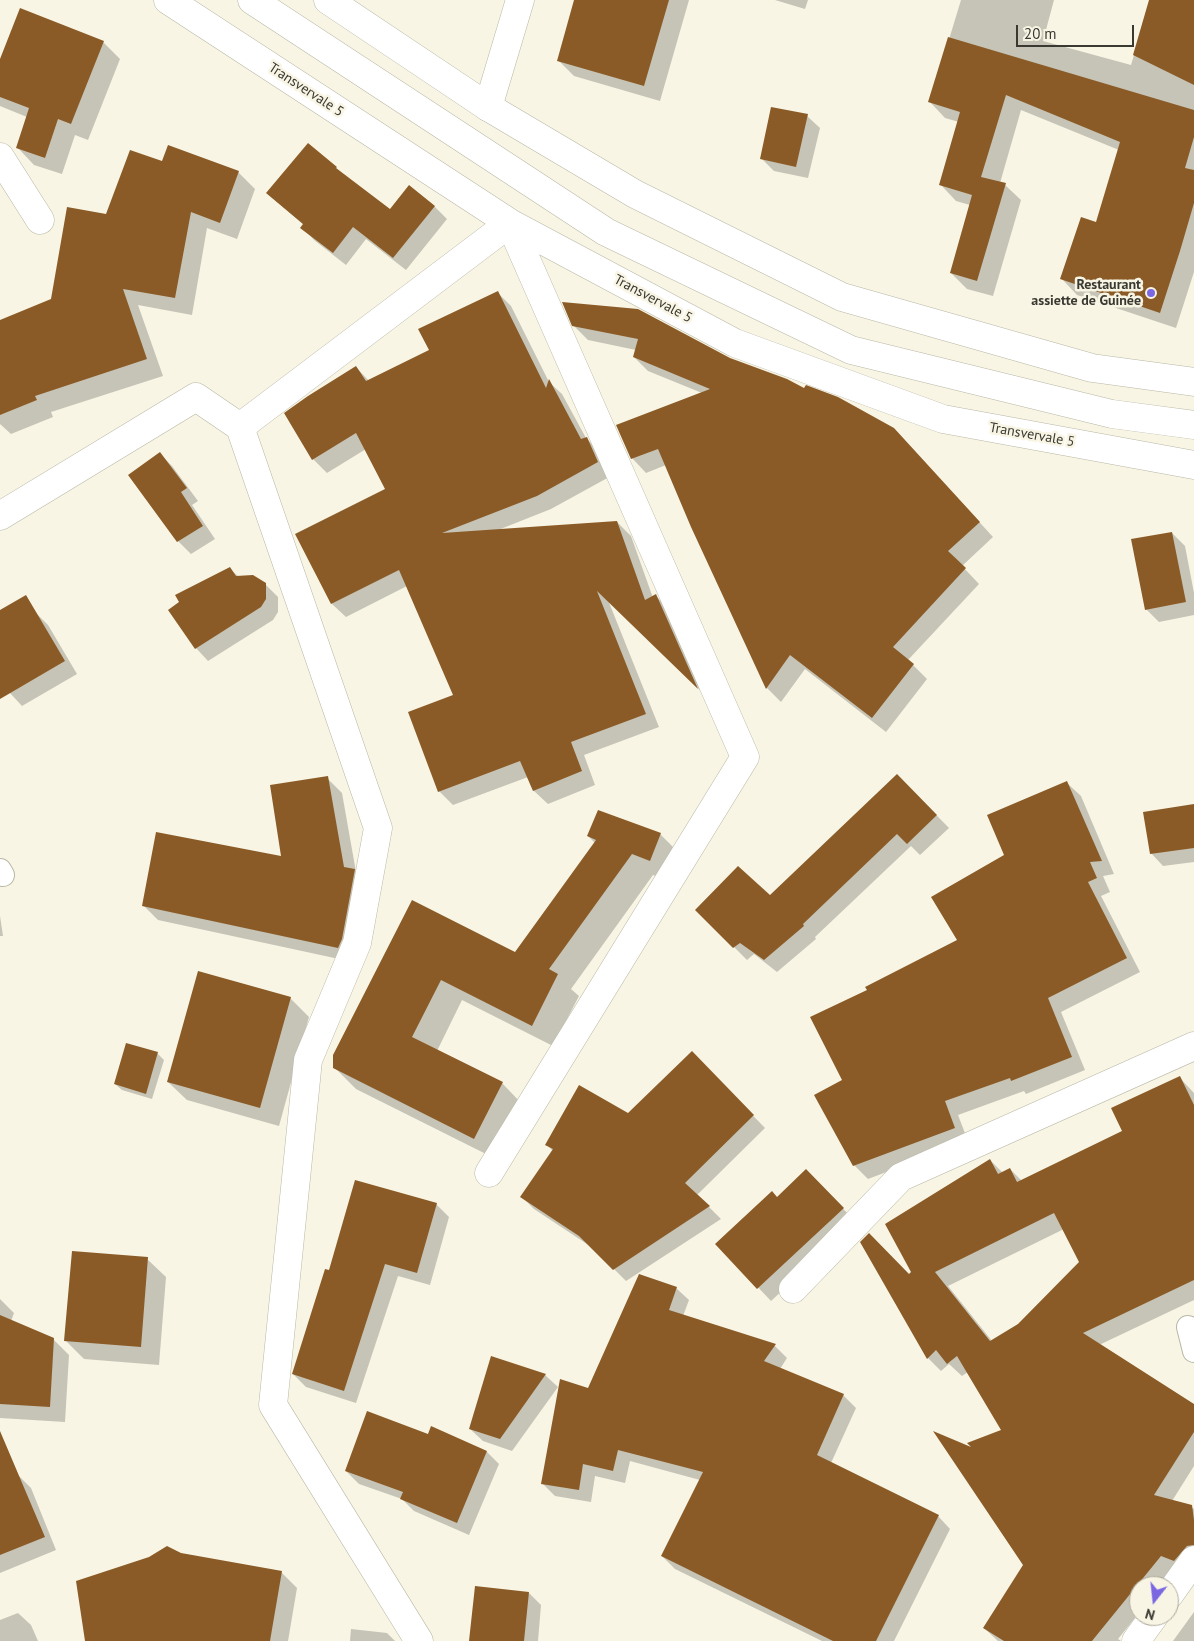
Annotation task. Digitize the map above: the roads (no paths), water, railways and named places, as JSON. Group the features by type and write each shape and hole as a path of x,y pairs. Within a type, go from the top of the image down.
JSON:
{"street":[{"name":"Transvervale 5","path":"168,0 510,223 734,343 943,419 1194,465"},
{"path":"252,0 606,232 851,350 1112,414 1194,425"},
{"path":"328,0 488,107 635,194 842,297 1092,368 1194,382"},
{"path":"488,107 520,0"},
{"path":"0,156 40,220"},
{"path":"240,427 510,223 745,757 489,1173"},
{"path":"0,516 196,397 240,427 378,828 358,944 308,1060 273,1405 419,1641"},
{"path":"793,1289 901,1177 1194,1046"},
{"path":"1179,1581 1194,1560"},
{"path":"1136,1641 1147,1626"}],"lane":[{"path":"1188,1327 1194,1351"}],"place":[{"name":"Restaurant assiette de Guinée","path":"1151,293"}]}
